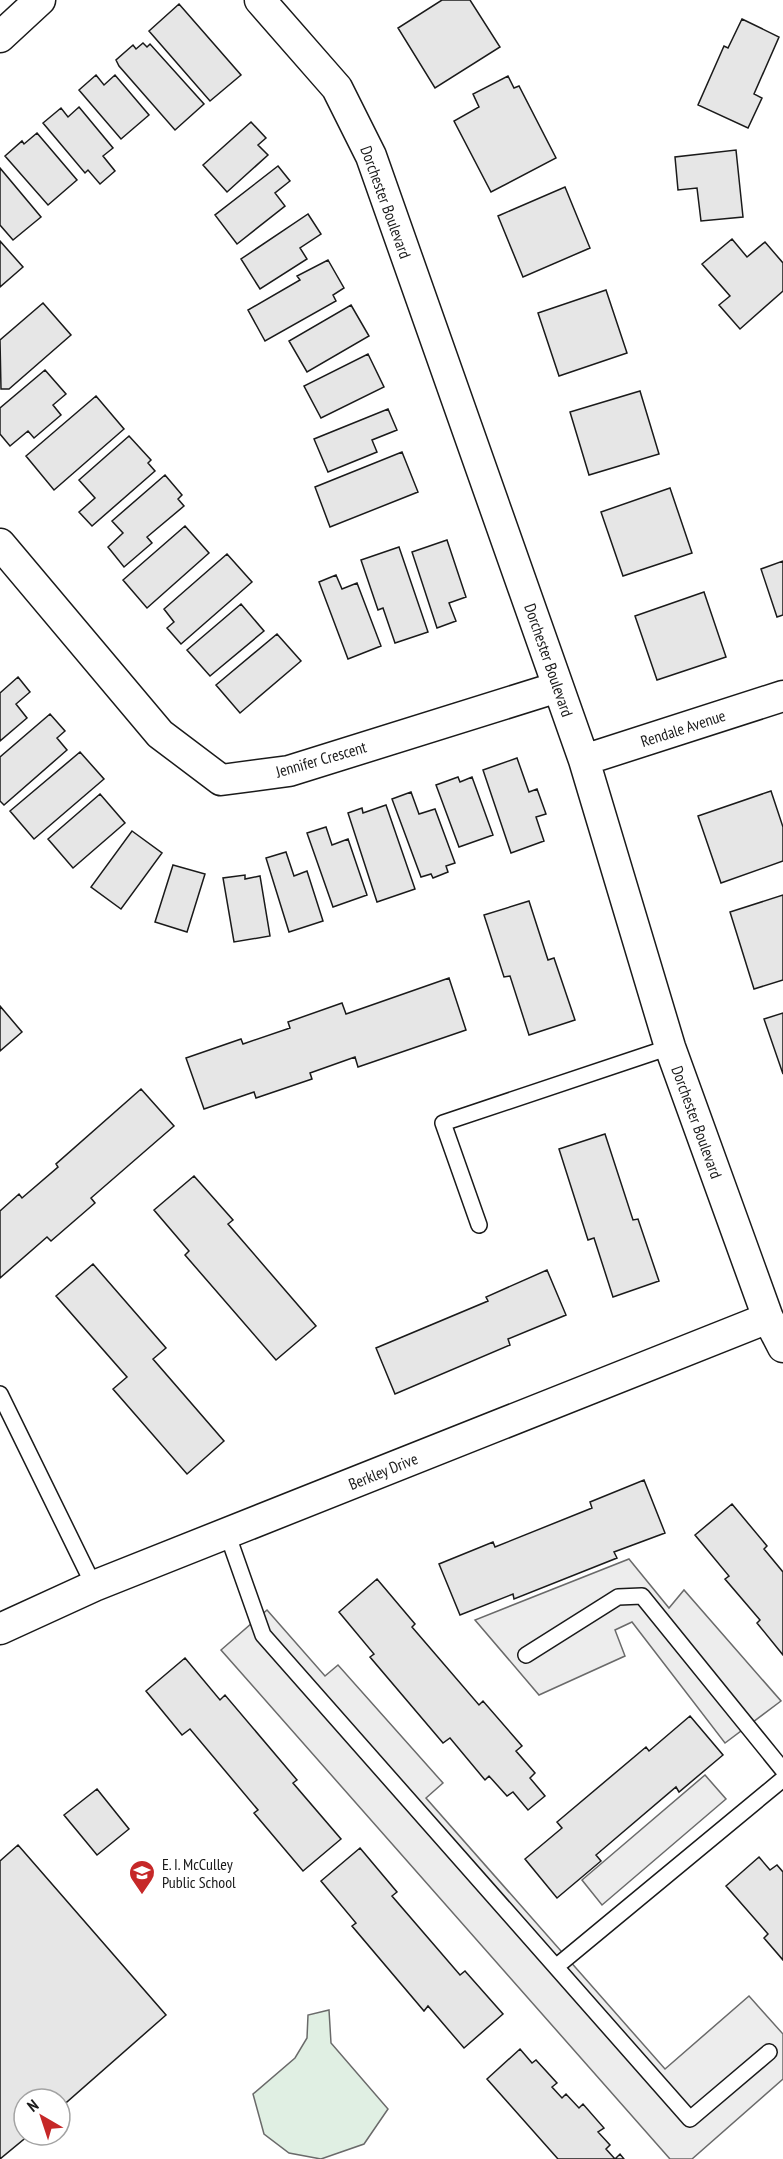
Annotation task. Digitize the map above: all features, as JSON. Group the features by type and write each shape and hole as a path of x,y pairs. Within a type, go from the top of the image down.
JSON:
{"street":[{"path":"0,37 40,0"},
{"name":"Dorchester Boulevard","path":"260,0 337,88 370,156 584,760 670,1047 768,1318 783,1347"},
{"name":"Jennifer Crescent","path":"0,543 160,734 221,780 288,771 558,687"},
{"name":"Rendale Avenue","path":"584,760 783,696"},
{"name":"Berkley Drive","path":"0,1629 94,1586 768,1318"}],"lane":[{"path":"479,1226 443,1124 670,1047"},
{"path":"0,1394 94,1586"},
{"path":"227,1533 263,1635 690,2119 769,2052"},
{"path":"526,1655 618,1597 642,1596 783,1770"},
{"path":"557,1966 783,1779"}],"green space":[{"path":"329,2010 331,2043 388,2109 364,2144 321,2159 289,2153 264,2134 253,2094 295,2058 307,2038 308,2015"}],"shaded area":[{"path":"629,1559 669,1608 684,1590 781,1701 725,1743 632,1622 615,1630 625,1656 539,1695 475,1620"},
{"path":"267,1610 325,1676 338,1665 443,1783 426,1798 665,2069 749,1996 783,2034 783,2079 692,2159 670,2159 221,1650"},
{"path":"705,1775 726,1799 602,1905 582,1880"}],"building":[{"path":"442,0 470,0 500,47 435,88 398,28"},
{"path":"179,4 241,75 210,101 149,31"},
{"path":"742,19 779,37 754,94 762,98 748,128 698,105 724,46 728,48"},
{"path":"143,43 147,47 150,44 204,104 175,130 116,60 133,45 136,49"},
{"path":"96,75 104,85 115,75 149,115 121,139 79,90"},
{"path":"508,76 514,88 519,86 556,158 491,192 454,121 479,107 473,94"},
{"path":"79,107 113,148 103,156 115,171 100,184 88,170 85,173 43,123 61,108 68,117"},
{"path":"251,122 266,138 258,145 268,155 227,192 203,165"},
{"path":"37,133 77,180 48,205 5,156 22,141 24,144"},
{"path":"736,150 743,217 701,221 697,188 678,190 675,157"},
{"path":"278,166 290,181 275,193 285,206 237,244 215,215"},
{"path":"0,168 41,217 13,240 0,225"},
{"path":"565,187 590,248 523,277 498,216"},
{"path":"308,214 321,234 300,248 307,259 260,289 241,259"},
{"path":"732,239 747,257 765,242 783,263 783,291 740,329 719,305 730,296 702,264"},
{"path":"0,241 23,267 0,287"},
{"path":"328,260 344,288 333,295 336,301 265,341 248,310 300,280 297,276"},
{"path":"606,290 627,353 559,376 538,313"},
{"path":"43,303 71,335 9,389 1,389 0,340"},
{"path":"351,305 369,336 307,372 289,341"},
{"path":"368,354 384,387 321,418 304,386"},
{"path":"45,370 66,394 53,405 61,415 34,438 28,431 10,446 0,434 0,408"},
{"path":"640,391 659,454 589,475 570,412"},
{"path":"96,396 124,429 54,490 26,456"},
{"path":"388,409 397,430 372,440 377,452 328,472 314,439"},
{"path":"129,436 151,460 148,463 155,471 92,526 79,512 95,498 79,480"},
{"path":"402,452 418,492 330,527 315,487"},
{"path":"165,475 182,495 178,499 184,506 147,537 152,543 124,567 108,547 123,533 112,521"},
{"path":"670,488 692,553 623,576 601,512"},
{"path":"185,526 209,553 147,608 123,580"},
{"path":"447,540 466,597 449,603 456,621 437,628 412,552"},
{"path":"399,547 428,632 395,643 383,608 378,610 361,560"},
{"path":"227,554 252,582 181,644 167,628 174,622 164,609"},
{"path":"783,561 783,615 777,617 761,569"},
{"path":"336,575 342,589 357,583 381,646 348,659 319,582"},
{"path":"704,592 726,657 657,680 635,616"},
{"path":"241,604 264,631 210,676 187,650"},
{"path":"277,634 301,661 240,713 216,685"},
{"path":"18,677 30,692 16,704 27,718 0,741 0,693"},
{"path":"50,714 65,731 57,738 67,750 4,805 0,801 0,757"},
{"path":"80,752 104,779 34,839 10,811"},
{"path":"517,758 529,792 537,789 546,814 536,817 544,841 511,853 483,770"},
{"path":"458,777 460,782 472,777 493,835 459,847 436,785"},
{"path":"771,791 783,827 783,861 721,883 698,816"},
{"path":"411,792 419,814 435,809 455,863 446,866 448,872 433,878 431,874 421,877 392,799"},
{"path":"100,794 125,823 73,868 48,839"},
{"path":"386,805 415,889 377,902 348,813 362,808 363,813"},
{"path":"326,827 332,845 348,839 367,895 333,907 307,833"},
{"path":"132,831 162,853 121,909 91,887"},
{"path":"286,852 294,876 307,871 323,921 289,932 266,858"},
{"path":"173,865 205,874 187,932 155,922"},
{"path":"245,875 245,879 260,876 270,936 234,942 223,878"},
{"path":"783,895 783,980 754,989 730,912"},
{"path":"529,901 548,960 554,958 575,1020 529,1035 510,976 504,977 484,915"},
{"path":"449,978 466,1030 358,1067 355,1057 310,1073 312,1079 256,1098 254,1092 204,1109 186,1058 241,1039 243,1044 290,1028 288,1022 342,1003 346,1014"},
{"path":"0,1006 22,1032 0,1051"},
{"path":"783,1013 783,1074 764,1019"},
{"path":"141,1089 174,1126 91,1198 95,1203 51,1241 47,1237 0,1278 0,1211 19,1194 22,1198 58,1167 56,1164"},
{"path":"605,1134 633,1220 638,1219 659,1281 613,1297 594,1238 588,1240 559,1149"},
{"path":"194,1176 233,1220 228,1224 316,1326 276,1360 185,1255 189,1251 154,1210"},
{"path":"93,1264 166,1348 153,1359 224,1441 187,1474 113,1389 127,1377 56,1296"},
{"path":"547,1270 566,1315 508,1339 510,1345 395,1394 376,1348 488,1301 486,1297"},
{"path":"644,1480 665,1533 614,1552 617,1558 514,1599 513,1594 460,1615 439,1564 493,1542 495,1547 592,1508 590,1502"},
{"path":"732,1504 767,1546 764,1549 783,1572 783,1655 757,1623 760,1620 725,1579 729,1576 695,1535"},
{"path":"377,1579 415,1624 412,1627 479,1705 483,1701 522,1746 516,1751 535,1773 530,1778 545,1796 528,1810 513,1792 507,1796 489,1776 485,1780 450,1738 443,1743 370,1657 374,1654 339,1612"},
{"path":"185,1658 220,1700 225,1695 297,1780 293,1783 341,1839 303,1871 254,1813 258,1810 190,1729 182,1735 146,1691"},
{"path":"690,1716 723,1755 679,1792 676,1787 596,1855 601,1861 557,1898 525,1859 562,1828 557,1822 646,1747 649,1751"},
{"path":"97,1789 129,1829 97,1855 64,1815"},
{"path":"18,1845 166,2015 72,2097 72,2087 12,2087 12,2147 14,2147 0,2159 0,1861"},
{"path":"360,1848 397,1892 392,1896 460,1975 465,1971 503,2014 464,2048 428,2006 424,2011 352,1926 356,1923 321,1881"},
{"path":"759,1857 770,1870 777,1865 783,1872 783,1960 764,1938 768,1934 726,1886"},
{"path":"520,2049 532,2063 536,2060 557,2083 552,2087 562,2098 566,2094 579,2108 583,2104 604,2128 598,2132 610,2145 606,2149 615,2159 558,2159 487,2079"}],"place":[{"name":"E. I. McCulley Public School","path":"142,1896"}]}
